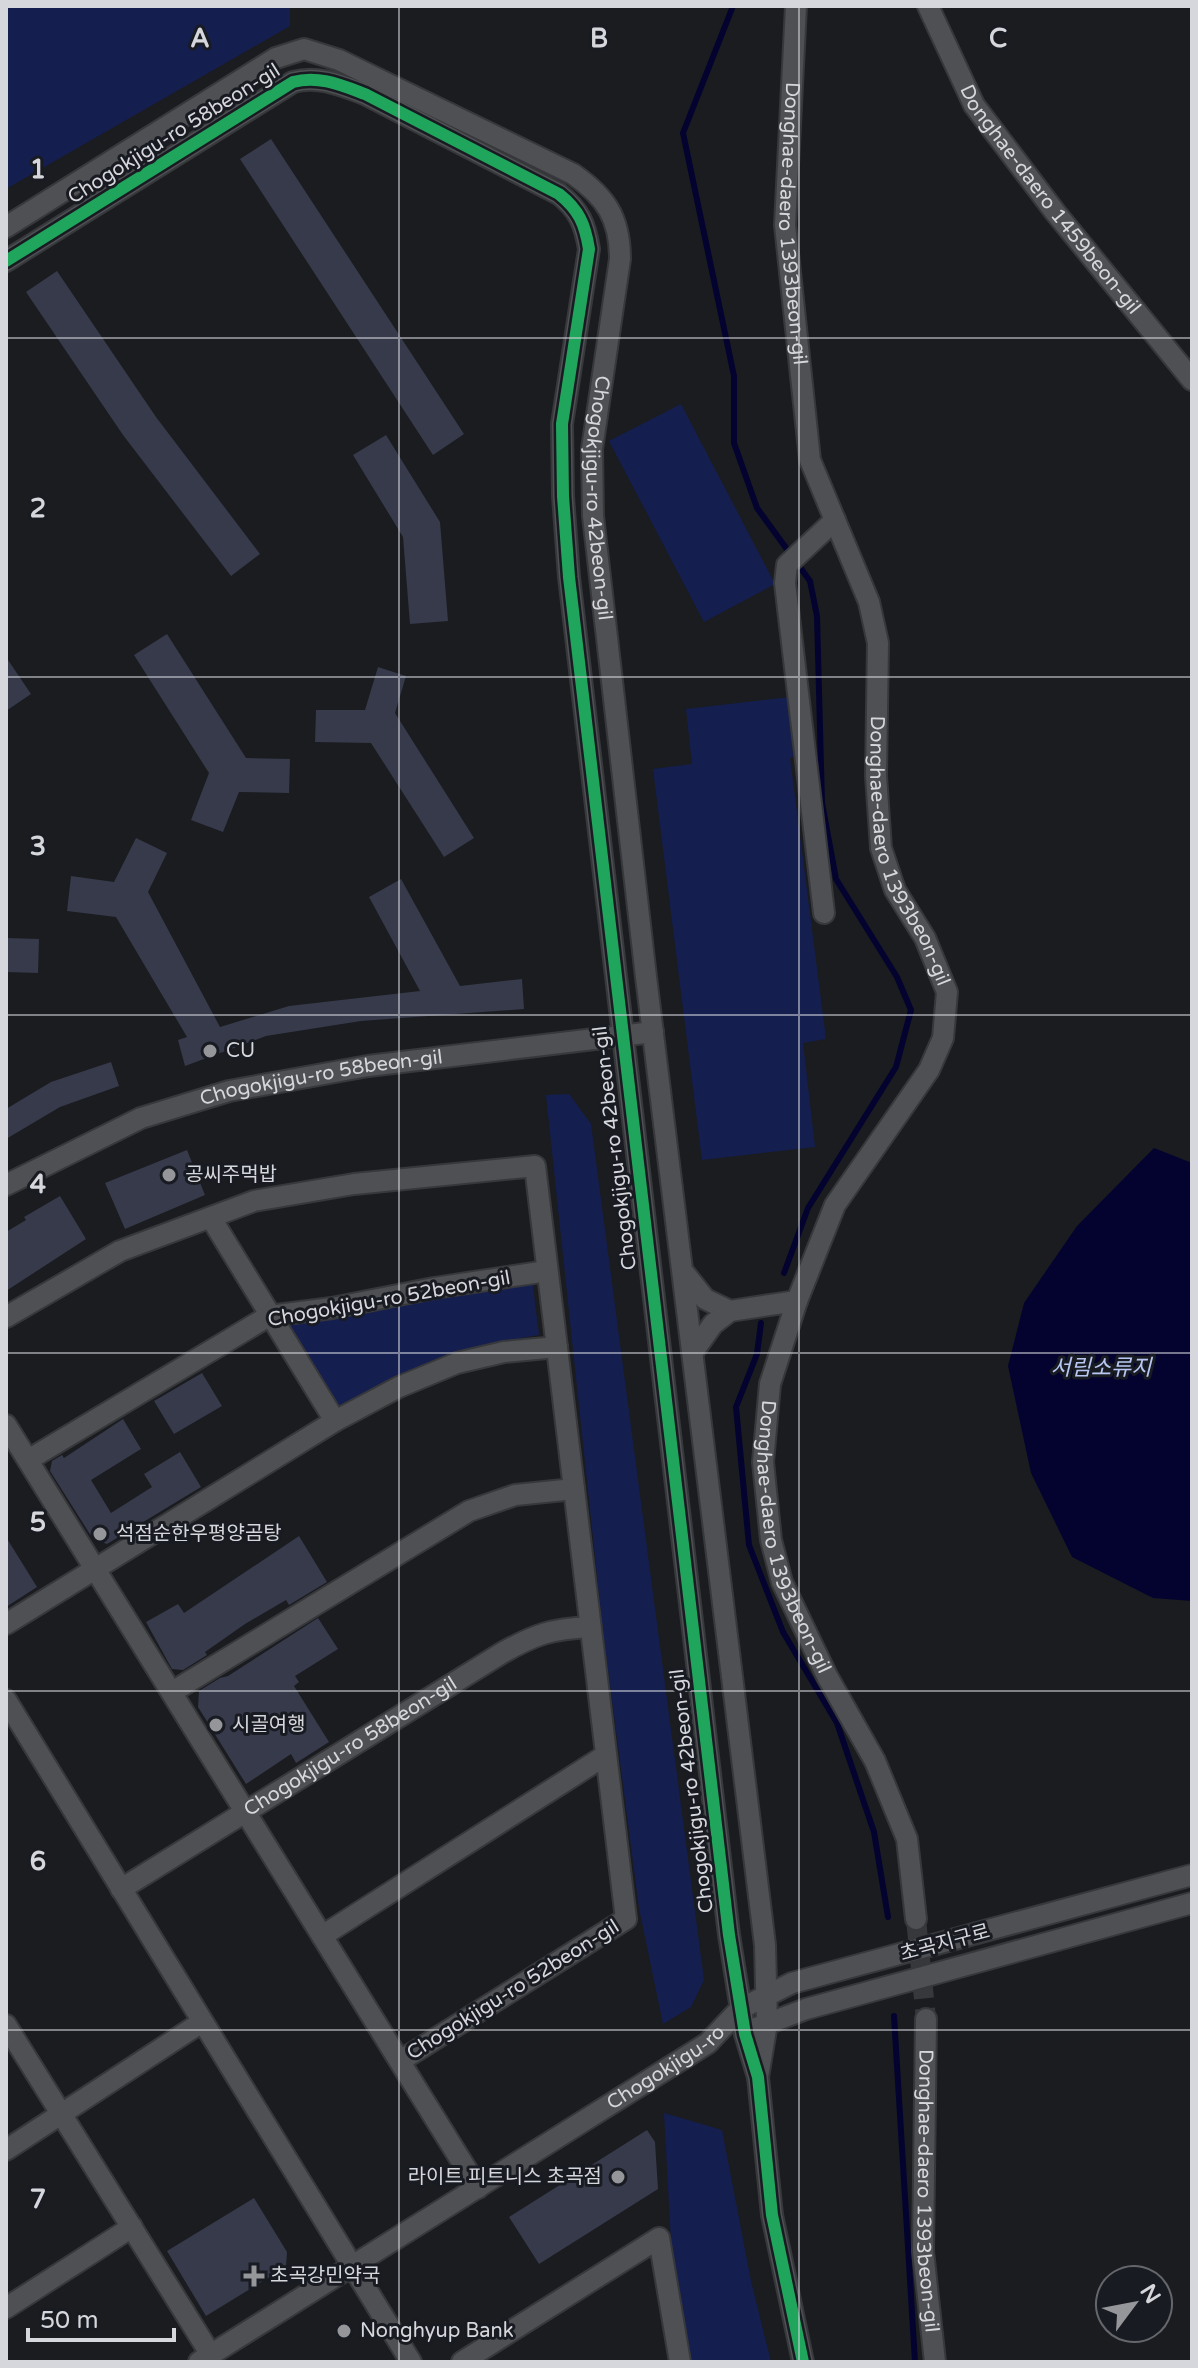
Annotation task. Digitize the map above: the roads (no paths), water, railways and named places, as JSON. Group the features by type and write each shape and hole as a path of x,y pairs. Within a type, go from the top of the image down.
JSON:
{"street":[{"name":"Donghae-daero 1393beon-gil","path":"796,6 785,225 810,460 869,602 878,643 876,776 881,848 895,890 925,938 947,992 943,1038 929,1070 835,1205 797,1301 770,1384 763,1462 771,1540 782,1582 827,1676 875,1761 907,1839 916,1919"},
{"name":"Donghae-daero 1459beon-gil","path":"928,6 974,105 1055,212 1192,380"},
{"name":"Chogokjigu-ro 58beon-gil","path":"6,227 263,66 289,52 304,49 339,60 573,174 591,186 605,203"},
{"name":"Chogokjigu-ro 58beon-gil","path":"6,261 293,82 306,78 341,84 365,94 559,194 579,213"},
{"name":"Chogokjigu-ro 42beon-gil","path":"605,203 614,216 620,236 620,259 592,449 593,516 765,1945 767,2023 758,2077"},
{"name":"Chogokjigu-ro 42beon-gil","path":"579,213 589,249 562,424 569,577 716,1829 740,2009 758,2077"},
{"path":"824,913 785,583 787,565 835,520"},
{"name":"Chogokjigu-ro 58beon-gil","path":"6,1185 141,1118 229,1091 368,1066 653,1032"},
{"path":"6,1317 120,1251 254,1201 354,1184 535,1166 606,1755 322,1936"},
{"path":"211,1218 335,1421"},
{"name":"Chogokjigu-ro 52beon-gil","path":"28,1460 269,1316 547,1271"},
{"path":"684,1274 705,1299 730,1311"},
{"path":"693,1352 713,1324 730,1311 797,1301"},
{"path":"6,1624 335,1421 399,1387 457,1363 504,1352 557,1347"},
{"name":"Chogokjigu-ro 52beon-gil","path":"6,1425 478,2188"},
{"path":"172,1692 469,1511 515,1495 574,1489"},
{"name":"Chogokjigu-ro 58beon-gil","path":"121,1889 527,1639 554,1629 590,1627"},
{"path":"6,1700 411,2362"},
{"name":"Chogokjigu-ro 52beon-gil","path":"400,2061 626,1919 606,1755"},
{"path":"716,1829 751,1823"},
{"name":"초곡지구로","path":"714,2039 740,2009 792,1983 1192,1875"},
{"name":"Chogokjigu-ro","path":"205,2358 714,2039 745,2034 806,2009 1192,1903"},
{"name":"Donghae-daero 1393beon-gil","path":"926,2019 923,2251 935,2362"},
{"path":"6,2150 202,2022"},
{"path":"6,2025 132,2227 205,2358"},
{"path":"758,2077 772,2215 803,2362"},
{"path":"6,2308 132,2227"},
{"path":"462,2362 659,2238 680,2362"}],"water":[{"name":"서림소류지","path":"1154,1148 1192,1163 1192,1601 1153,1598 1072,1557 1031,1473 1008,1366 1024,1303 1077,1226"}],"waterway":[{"path":"733,6 683,133 734,376 734,443 757,508 810,581 817,616 822,803 836,879 897,977 911,1010 896,1067 808,1208 784,1273"},
{"path":"761,1323 757,1354 736,1407 749,1545 783,1632 837,1723 874,1832 888,1917"},
{"path":"894,2016 915,2362"}],"tunnel":[{"path":"916,1919 926,2019"}],"place":[{"name":"CU","path":"210,1051"},
{"name":"공씨주먹밥","path":"169,1175"},
{"name":"석점순한우평양곰탕","path":"100,1534"},
{"name":"시골여행","path":"216,1725"},
{"name":"라이트 피트니스 초곡점","path":"618,2177"},
{"name":"초곡강민약국","path":"254,2276"},
{"name":"Nonghyup Bank","path":"344,2331"}]}
